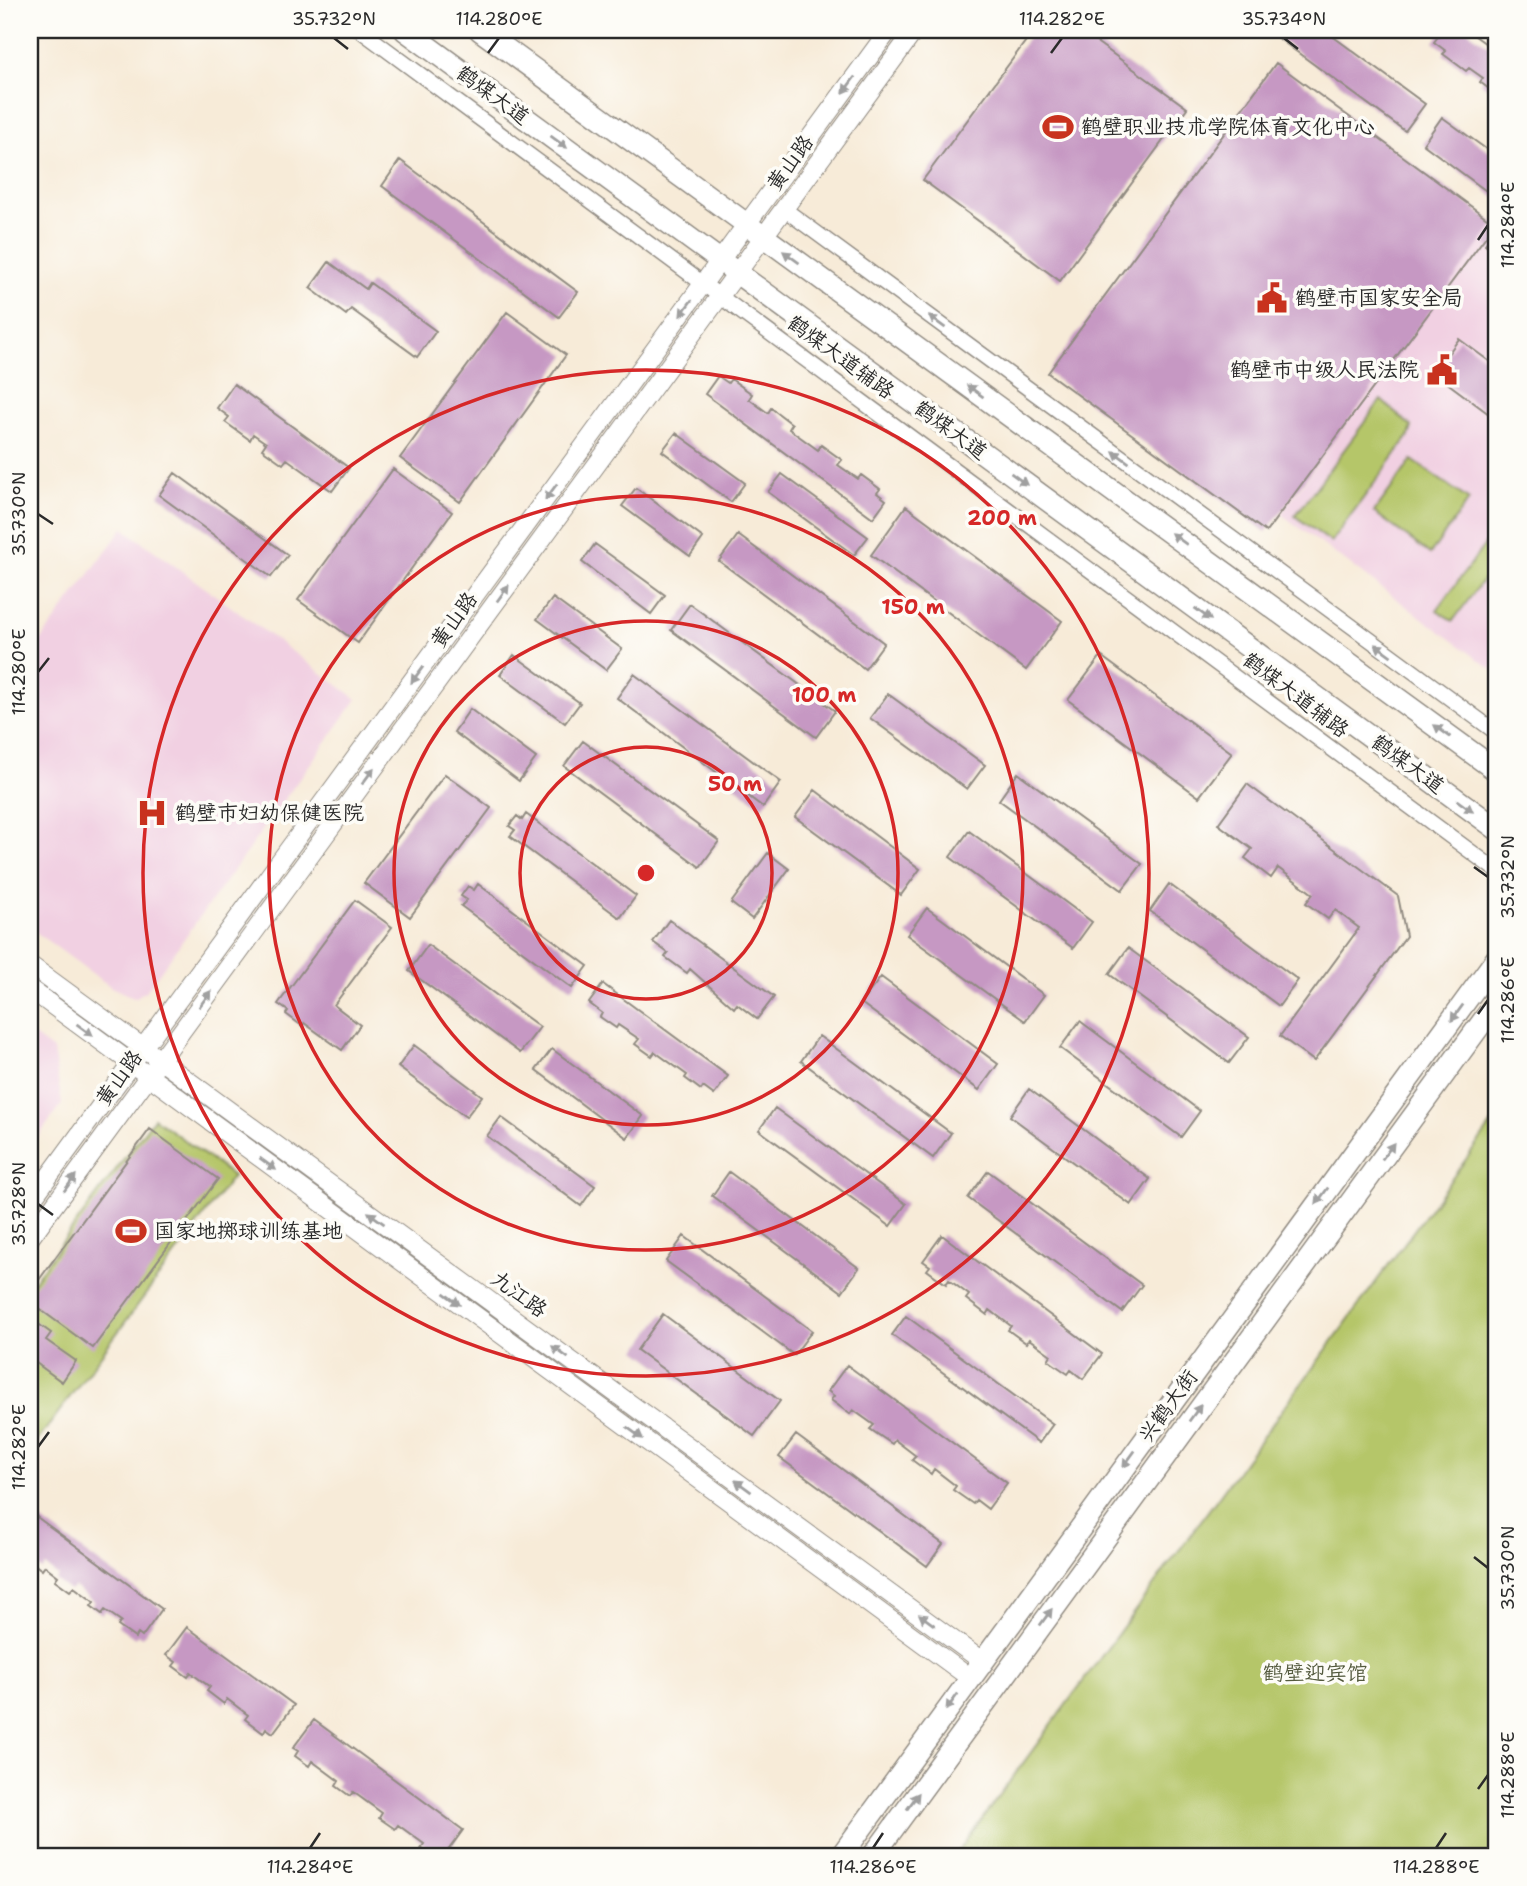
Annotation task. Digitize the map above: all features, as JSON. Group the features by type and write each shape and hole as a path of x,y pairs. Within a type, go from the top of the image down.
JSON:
{"main road":[{"name":"鹤煤大道","path":"405,30 1497,830"},
{"path":"480,30 1497,771"},
{"name":"兴鹤大街","path":"841,1856 1497,958"},
{"name":"兴鹤大街","path":"873,1856 1497,1002"}],"street":[{"name":"鹤煤大道辅路","path":"360,30 1497,871"},
{"name":"黄山路","path":"30,1202 704,283 729,267 756,231 889,30"},
{"name":"黄山路","path":"756,231 785,209 915,30"},
{"path":"785,209 1497,733"},
{"name":"黄山路","path":"30,1238 721,295 729,267"},
{"name":"九江路","path":"30,965 982,1661"},
{"name":"九江路","path":"30,989 970,1678"}],"shaded area":[{"name":"鹤壁市中级人民法院","path":"1497,220 1497,673 1281,514"},
{"name":"鹤壁市妇幼保健医院","path":"123,528 357,699 147,990 135,998 111,987 30,928 30,655"},
{"path":"30,1033 53,1050 62,1104 30,1148"}],"green space":[{"path":"1381,400 1412,427 1409,436 1331,542 1295,516"},
{"path":"1412,460 1469,500 1430,554 1374,512"},
{"path":"1497,528 1497,561 1453,621 1437,610"},
{"name":"鹤壁迎宾馆","path":"1497,1117 1497,1856 955,1856"},
{"name":"国家地掷球训练基地","path":"154,1118 233,1176 30,1451 30,1286"}],"building":[{"path":"1034,30 1080,30 1187,108 1060,281 923,180"},
{"path":"1267,30 1324,30 1425,104 1405,131"},
{"path":"1443,30 1467,30 1497,52 1497,95 1480,82 1483,78 1469,68 1466,71 1443,54 1446,51 1434,42"},
{"name":"鹤壁市国家安全局","path":"1276,63 1495,224 1266,532 1048,373"},
{"path":"1442,117 1497,157 1497,199 1423,144"},
{"path":"400,160 578,292 559,317 382,186"},
{"path":"1494,233 1497,235 1497,253 1485,244"},
{"path":"329,262 366,289 370,283 436,331 417,357 351,309 346,315 310,288"},
{"path":"507,312 566,355 460,502 400,458"},
{"path":"1459,339 1497,367 1497,420 1434,373"},
{"path":"718,376 728,383 731,379 752,394 749,399 768,413 771,408 792,424 789,429 818,450 821,445 842,460 838,465 858,479 861,475 880,489 877,493 886,500 873,518 705,394"},
{"path":"234,384 349,468 332,491 287,459 283,464 262,449 266,443 253,434 250,440 225,422 229,417 217,408"},
{"path":"676,433 745,483 731,502 662,451"},
{"path":"393,469 452,512 358,643 298,600"},
{"path":"175,473 288,555 271,577 159,495"},
{"path":"782,474 868,537 854,555 768,492"},
{"path":"636,488 703,538 690,556 622,506"},
{"path":"906,506 1062,621 1026,670 871,555"},
{"path":"738,535 884,643 865,669 719,561"},
{"path":"595,544 665,595 651,614 582,562"},
{"path":"553,598 622,649 606,670 537,619"},
{"path":"690,604 835,711 816,737 671,630"},
{"path":"514,655 580,703 565,723 500,675"},
{"path":"1101,656 1232,753 1199,797 1068,700"},
{"path":"634,674 781,782 763,807 617,698"},
{"path":"888,694 985,765 967,789 870,718"},
{"path":"470,709 536,758 519,781 454,732"},
{"path":"583,741 719,841 700,867 564,766"},
{"path":"1018,773 1142,864 1122,890 999,800"},
{"path":"445,774 491,808 410,917 364,883"},
{"path":"1247,784 1398,896 1406,936 1314,1061 1280,1036 1359,928 1335,910 1328,919 1306,903 1313,894 1278,868 1271,878 1245,858 1252,849 1218,824"},
{"path":"815,790 920,869 901,895 795,817"},
{"path":"526,814 636,896 620,918 510,836 515,830 509,826 517,816 522,820"},
{"path":"969,831 1092,922 1073,948 950,857"},
{"path":"768,853 789,869 752,919 731,903"},
{"path":"478,884 588,966 572,988 461,906 467,900 461,896 468,886 474,890"},
{"path":"1169,884 1298,980 1279,1006 1150,911"},
{"path":"355,900 392,927 334,1005 360,1025 342,1050 304,1023 302,1026 278,1004"},
{"path":"927,908 1044,995 1025,1021 907,935"},
{"path":"669,920 774,997 757,1019 737,1004 734,1008 690,969 687,973 665,957 668,953 653,942"},
{"path":"428,945 540,1027 520,1053 409,971"},
{"path":"1128,948 1249,1037 1229,1063 1109,974"},
{"path":"881,977 998,1064 979,1090 861,1003"},
{"path":"603,984 728,1076 714,1095 703,1087 701,1090 685,1078 687,1075 655,1052 652,1056 635,1044 639,1039 600,1017 602,1013 589,1003"},
{"path":"1080,1021 1200,1111 1181,1137 1060,1048"},
{"path":"819,1036 951,1133 933,1158 801,1061"},
{"path":"414,1045 482,1096 466,1117 398,1067"},
{"path":"552,1049 643,1116 627,1138 536,1070"},
{"path":"1029,1089 1150,1179 1131,1205 1010,1116"},
{"path":"775,1108 906,1204 890,1226 759,1130"},
{"path":"501,1117 595,1186 581,1206 487,1136"},
{"name":"国家地掷球训练基地","path":"150,1129 218,1179 93,1348 30,1302 30,1292"},
{"path":"988,1171 1142,1285 1122,1312 968,1198"},
{"path":"729,1172 859,1268 842,1292 712,1196"},
{"path":"942,1235 1102,1354 1083,1379 1071,1370 1068,1374 1048,1360 1051,1355 1029,1339 1026,1343 1008,1330 1011,1326 990,1310 987,1315 966,1299 969,1295 949,1280 946,1284 927,1270 930,1266 923,1261"},
{"path":"684,1236 812,1331 794,1355 666,1261"},
{"path":"663,1314 780,1401 754,1436 637,1350"},
{"path":"906,1316 1053,1424 1039,1443 892,1335"},
{"path":"30,1318 51,1333 46,1340 76,1361 62,1382 32,1360 36,1354 30,1349"},
{"path":"847,1365 1007,1483 988,1509 976,1500 973,1504 953,1490 956,1486 934,1469 931,1474 912,1460 916,1456 895,1440 892,1444 870,1429 874,1425 853,1410 850,1414 831,1400 834,1396 828,1391"},
{"path":"796,1435 943,1544 927,1566 779,1457"},
{"path":"30,1512 162,1609 142,1637 138,1634 135,1638 118,1626 121,1621 105,1610 102,1614 91,1606 94,1602 74,1587 70,1591 55,1580 58,1576 45,1566 42,1570 30,1561"},
{"path":"187,1627 294,1705 273,1733 266,1728 263,1733 245,1719 248,1715 227,1699 224,1704 207,1691 210,1687 191,1673 188,1677 173,1666 176,1662 166,1655"},
{"path":"314,1720 463,1830 444,1856 432,1856 421,1848 424,1844 398,1825 395,1829 379,1818 382,1813 353,1792 350,1796 336,1786 339,1781 312,1761 309,1766 295,1756 298,1751 293,1748"}],"place":[{"name":"鹤壁职业技术学院体育文化中心","path":"1058,127"},
{"name":"鹤壁市国家安全局","path":"1272,298"},
{"name":"鹤壁市中级人民法院","path":"1442,370"},
{"name":"鹤壁市妇幼保健医院","path":"152,813"},
{"name":"国家地掷球训练基地","path":"131,1231"}]}
